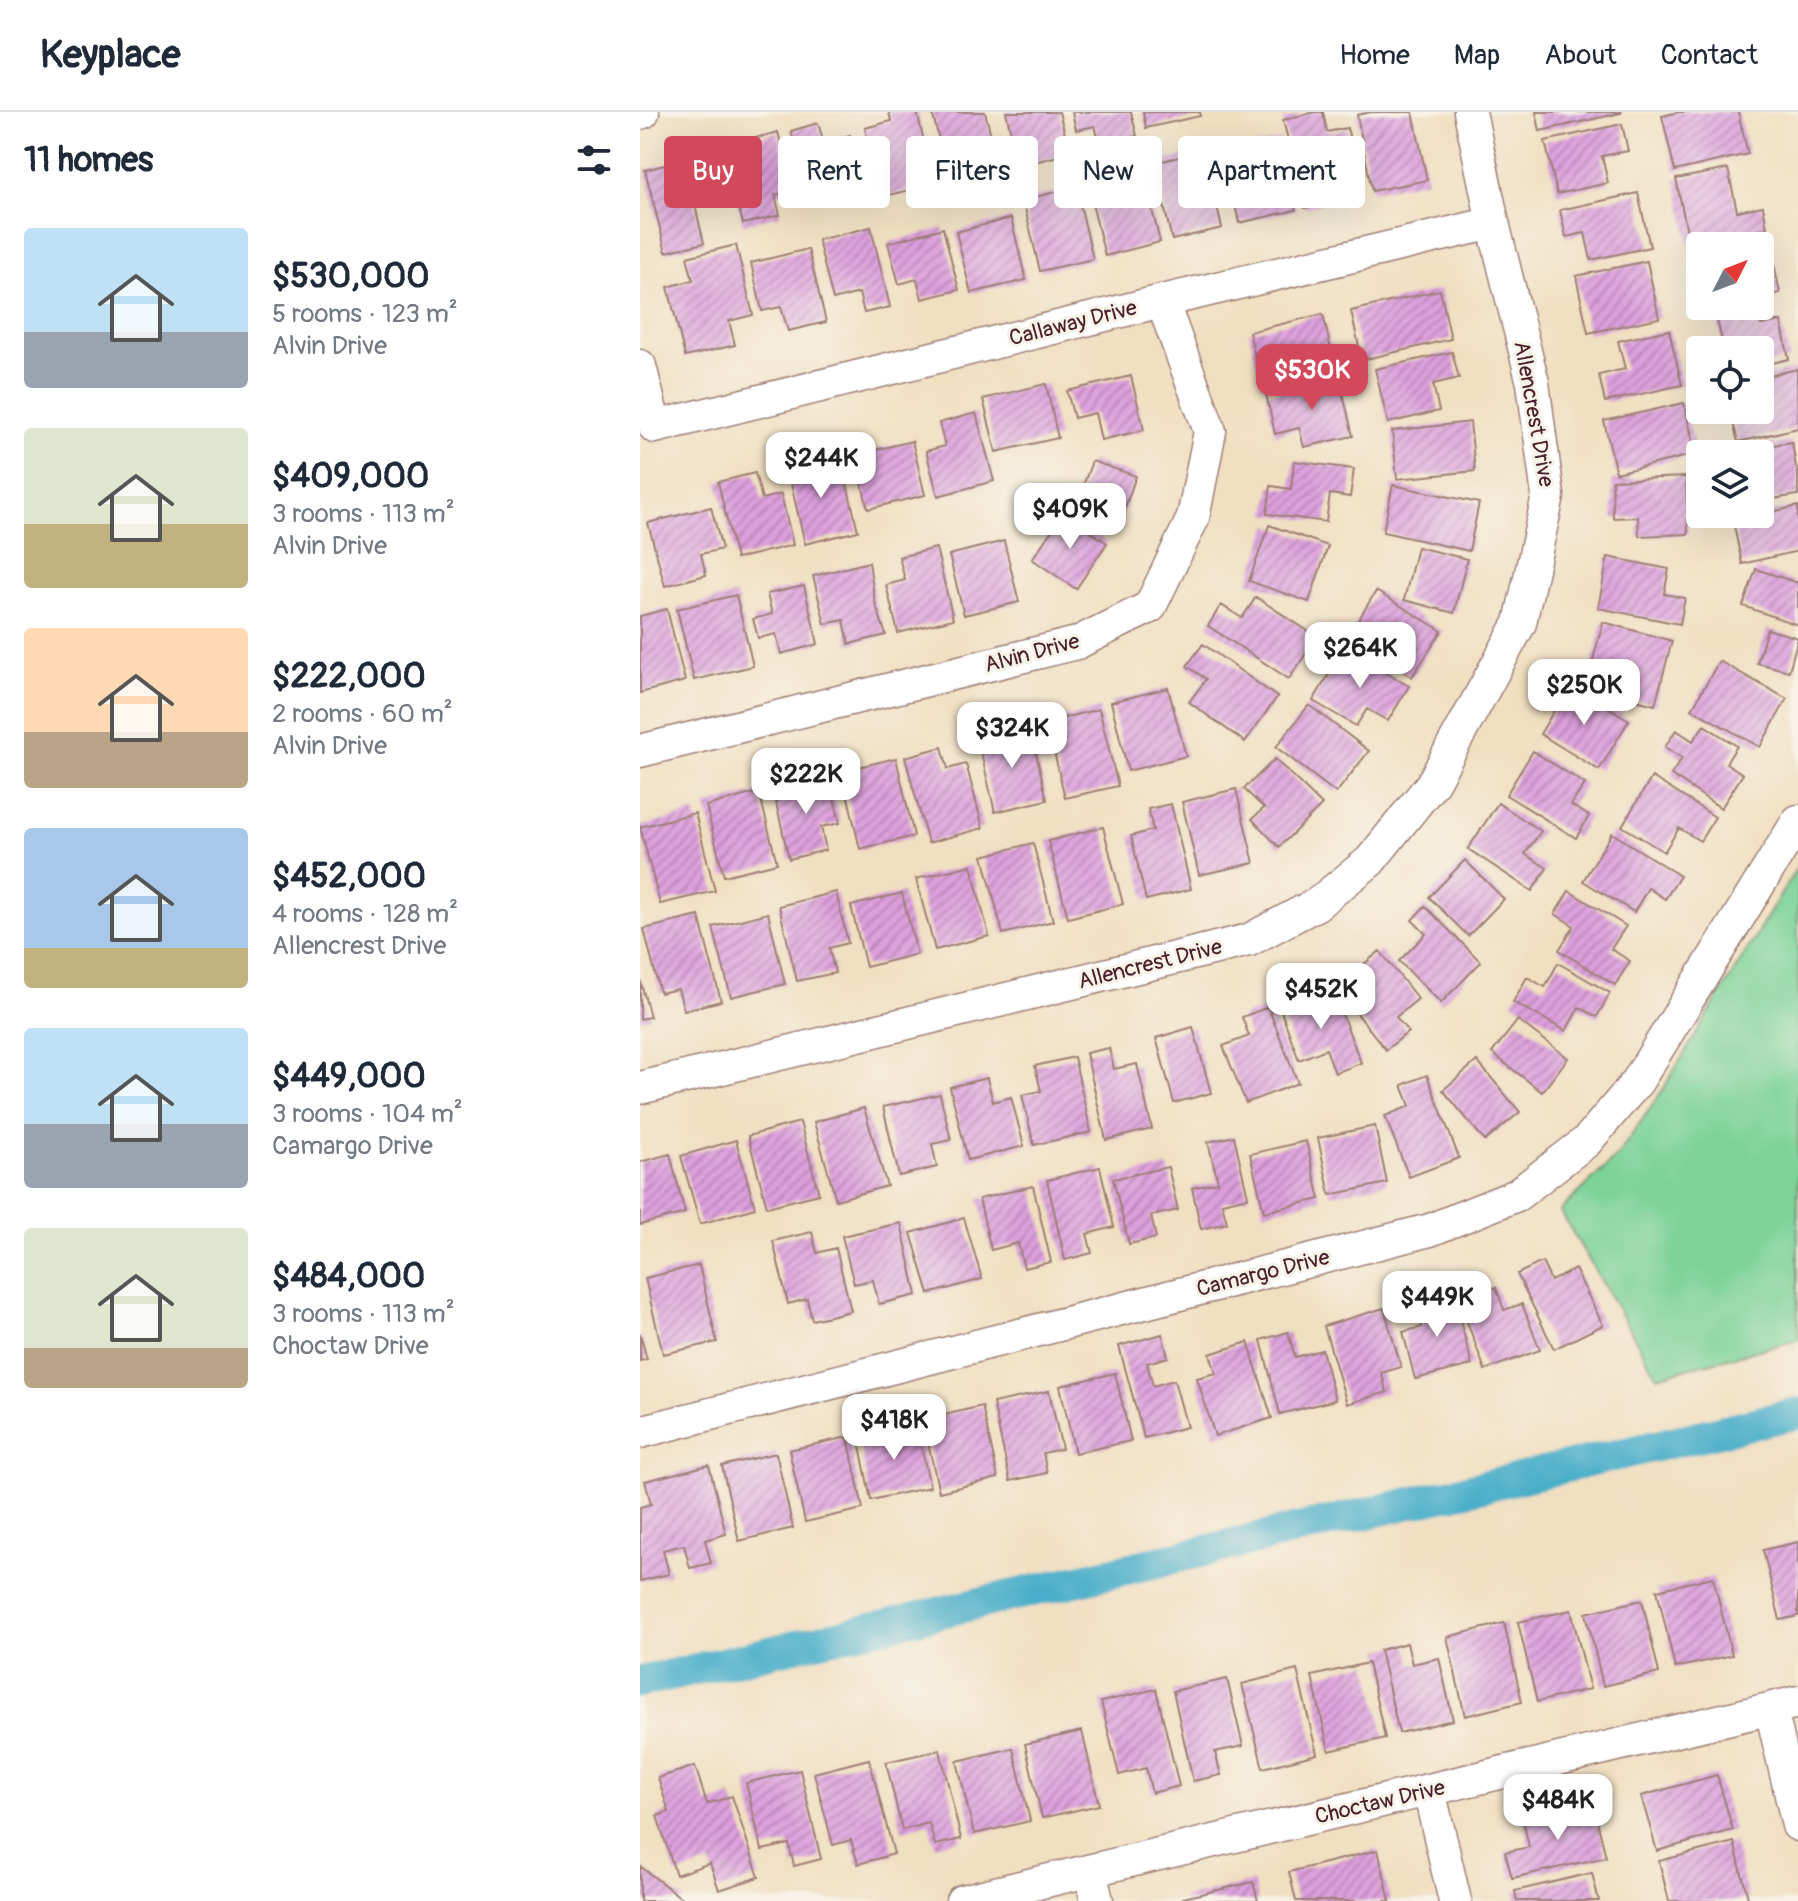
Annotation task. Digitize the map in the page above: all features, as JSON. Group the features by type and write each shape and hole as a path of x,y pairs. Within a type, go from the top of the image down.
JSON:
{"street":[{"name":"Allencrest Drive","path":"640,1088 1249,940 1317,904 1370,861 1432,784 1520,623 1548,496 1533,383 1493,223 1470,112"},
{"name":"Callaway Drive","path":"640,366 655,427 1162,301 1493,223"},
{"name":"Alvin Drive","path":"640,751 1077,643 1150,607 1193,518 1210,431 1162,301"},
{"name":"Camargo Drive","path":"640,1432 1430,1230 1517,1195 1587,1141 1637,1082 1798,821"},
{"name":"Choctaw Drive","path":"962,1901 1094,1886 1429,1790 1784,1706"},
{"path":"1784,1706 1798,1825"},
{"path":"1429,1790 1455,1901"}],"green space":[{"path":"1798,866 1798,1340 1657,1376 1560,1211 1617,1156 1660,1094"}],"building":[{"path":"889,112 917,112 923,136 906,136 906,191 890,195 890,136 867,136 865,128 891,121"},
{"path":"932,112 985,112 991,136 938,136"},
{"path":"1006,112 1059,112 1065,136 1054,136 1054,157 1038,161 1038,136 1012,136"},
{"path":"1072,112 1131,112 1137,136 1098,136 1095,126 1076,130"},
{"path":"1143,112 1200,112 1200,116 1146,128"},
{"path":"1323,112 1327,132 1347,128 1349,136 1287,136 1283,120"},
{"path":"1413,112 1427,180 1372,191 1365,156 1365,136 1361,136 1357,115"},
{"path":"1536,112 1621,112 1621,113 1540,131"},
{"path":"1679,112 1738,112 1748,154 1675,171 1662,116"},
{"path":"818,123 822,136 792,136 791,131"},
{"path":"1622,124 1628,151 1602,156 1608,183 1557,194 1545,141"},
{"path":"778,132 779,136 778,194 775,195 780,215 743,224 739,208 762,208 762,136"},
{"path":"1178,157 1178,208 1217,208 1222,228 1172,240 1162,197 1162,161"},
{"path":"664,165 664,208 696,208 704,243 666,252 645,170"},
{"path":"1728,169 1737,211 1763,206 1767,228 1750,232 1687,232 1676,179"},
{"path":"1054,192 1054,208 1081,208 1093,259 1040,271 1025,208 1038,208 1038,196"},
{"path":"1638,193 1650,247 1591,260 1585,233 1566,237 1560,210"},
{"path":"1093,208 1152,208 1160,242 1105,256"},
{"path":"1236,208 1296,208 1296,210 1239,223"},
{"path":"1011,218 1026,280 971,293 956,232"},
{"path":"871,227 890,307 864,313 859,293 833,300 818,240"},
{"path":"943,228 959,290 922,299 917,279 899,284 888,243"},
{"path":"736,245 753,315 729,321 735,345 685,357 668,287 693,280 687,257"},
{"path":"808,249 826,322 788,331 781,307 762,311 751,263"},
{"path":"1647,261 1659,318 1588,333 1576,276"},
{"path":"1774,264 1780,293 1774,294"},
{"path":"1440,290 1451,339 1362,360 1351,311"},
{"path":"1323,314 1335,368 1262,385 1249,332"},
{"path":"1717,320 1760,320 1761,325 1781,321 1789,359 1774,363 1774,336 1721,336"},
{"path":"1669,330 1682,385 1605,402 1599,375 1625,369 1618,341"},
{"path":"1452,352 1459,378 1433,384 1439,411 1388,423 1375,369"},
{"path":"1797,369 1798,428 1738,440 1734,424 1774,424 1774,375"},
{"path":"1131,376 1144,430 1101,440 1095,413 1074,418 1067,391"},
{"path":"1339,377 1353,436 1304,447 1299,428 1275,434 1266,394"},
{"path":"1046,384 1058,438 996,452 983,399"},
{"path":"1684,403 1686,424 1689,424 1693,440 1686,440 1686,456 1616,473 1604,421"},
{"path":"976,413 994,481 938,496 926,451 945,446 939,423"},
{"path":"1470,422 1475,471 1397,479 1392,431"},
{"path":"912,441 925,495 868,509 855,455"},
{"path":"1792,442 1798,468 1798,495 1774,499 1774,445"},
{"path":"811,452 816,473 843,467 858,531 805,544 785,458"},
{"path":"1092,461 1136,476 1118,527 1074,511"},
{"path":"1294,461 1354,469 1350,497 1330,494 1326,522 1267,514 1271,486 1291,489"},
{"path":"755,473 762,499 781,494 793,545 736,559 718,482"},
{"path":"1686,477 1688,534 1639,536 1638,517 1613,518 1612,480"},
{"path":"1393,485 1479,503 1469,551 1383,532"},
{"path":"1798,506 1798,551 1742,564 1734,528 1774,528 1774,512"},
{"path":"711,507 722,549 701,554 706,575 665,586 648,523"},
{"path":"1064,513 1107,543 1076,589 1032,559"},
{"path":"1269,525 1328,546 1309,602 1249,581"},
{"path":"1004,541 1019,602 964,615 949,555"},
{"path":"1417,547 1467,559 1454,613 1404,600"},
{"path":"936,548 953,619 898,633 886,585 905,580 899,557"},
{"path":"1608,557 1669,569 1664,594 1685,598 1680,624 1598,608"},
{"path":"869,562 875,602 886,635 849,644 844,620 825,624 813,576"},
{"path":"1756,569 1798,583 1798,625 1743,606"},
{"path":"804,586 818,644 781,654 776,634 758,638 753,619 772,614 767,594"},
{"path":"1376,591 1442,631 1412,677 1348,637"},
{"path":"736,595 753,666 694,680 677,609"},
{"path":"1256,597 1317,637 1289,679 1208,626 1221,605 1242,618"},
{"path":"667,609 685,681 640,693 640,616"},
{"path":"1603,622 1672,641 1655,705 1586,687"},
{"path":"1767,629 1798,638 1789,671 1757,663"},
{"path":"1203,644 1277,697 1245,742 1189,702 1206,679 1187,666"},
{"path":"1344,649 1409,686 1388,721 1367,709 1356,726 1313,701"},
{"path":"1719,661 1787,699 1760,747 1692,709"},
{"path":"1570,684 1629,720 1599,770 1540,734"},
{"path":"1168,688 1186,756 1128,771 1111,702"},
{"path":"1309,705 1369,751 1336,793 1276,747"},
{"path":"1099,709 1118,786 1065,798 1047,722"},
{"path":"1704,725 1737,746 1726,763 1743,774 1721,808 1671,775 1682,758 1665,747 1676,730 1693,741"},
{"path":"1030,728 1047,800 995,812 978,740"},
{"path":"942,747 948,769 966,764 983,828 928,843 905,757"},
{"path":"1533,751 1585,784 1571,805 1589,816 1576,838 1506,795"},
{"path":"896,758 914,836 860,849 842,771"},
{"path":"1275,759 1322,805 1279,847 1252,819 1264,808 1244,789"},
{"path":"829,777 840,823 821,827 826,850 789,859 773,790"},
{"path":"1652,777 1715,817 1700,841 1679,828 1664,852 1622,826"},
{"path":"1236,789 1254,863 1199,875 1182,802"},
{"path":"759,792 777,863 724,876 706,806"},
{"path":"1498,803 1541,831 1525,854 1547,868 1532,891 1468,849"},
{"path":"1171,804 1191,889 1146,900 1131,836 1153,830 1148,809"},
{"path":"695,813 715,891 660,904 640,827"},
{"path":"1103,827 1123,904 1068,918 1048,841"},
{"path":"1612,833 1680,876 1665,899 1648,888 1634,912 1583,881"},
{"path":"1033,843 1053,921 1003,934 983,856"},
{"path":"1465,860 1504,899 1468,936 1429,897"},
{"path":"971,865 989,936 935,950 916,879"},
{"path":"1569,891 1626,926 1611,949 1630,961 1615,985 1559,950 1574,926 1555,914"},
{"path":"836,892 848,943 829,948 835,973 797,981 779,906"},
{"path":"902,893 917,954 866,967 851,906"},
{"path":"1425,906 1481,962 1441,1003 1399,961 1426,934 1412,920"},
{"path":"768,913 785,984 731,997 713,927"},
{"path":"699,916 721,1001 684,1010 678,989 660,993 644,929"},
{"path":"1380,951 1418,999 1396,1017 1408,1032 1386,1050 1348,1002 1371,985 1358,969"},
{"path":"1558,963 1610,993 1597,1017 1579,1007 1566,1031 1513,1002 1527,977 1545,987"},
{"path":"640,979 650,1017 640,1019"},
{"path":"1333,991 1361,1063 1335,1073 1326,1049 1299,1060 1281,1011"},
{"path":"1268,1007 1298,1083 1246,1103 1223,1046 1249,1036 1242,1017"},
{"path":"1518,1020 1568,1058 1542,1092 1492,1053"},
{"path":"1193,1027 1211,1093 1174,1103 1156,1038"},
{"path":"1109,1048 1114,1069 1137,1064 1152,1129 1106,1140 1086,1053"},
{"path":"1074,1057 1091,1132 1034,1145 1022,1095 1041,1091 1035,1066"},
{"path":"1477,1061 1520,1112 1485,1141 1443,1090"},
{"path":"1427,1075 1459,1158 1409,1177 1385,1116 1410,1106 1402,1085"},
{"path":"987,1078 993,1102 1011,1097 1024,1146 968,1160 950,1087"},
{"path":"940,1094 951,1140 932,1144 937,1167 899,1176 883,1107"},
{"path":"864,1108 887,1186 836,1200 814,1122"},
{"path":"800,1122 819,1194 767,1207 748,1136"},
{"path":"1375,1126 1387,1183 1330,1195 1318,1138"},
{"path":"1234,1136 1248,1197 1222,1203 1227,1223 1201,1229 1192,1188 1218,1182 1208,1142"},
{"path":"736,1140 755,1208 700,1224 681,1156"},
{"path":"1306,1141 1320,1199 1264,1212 1250,1154"},
{"path":"670,1154 685,1213 640,1225 640,1162"},
{"path":"1100,1167 1114,1227 1087,1234 1092,1253 1065,1260 1047,1180"},
{"path":"1168,1167 1178,1210 1151,1216 1156,1238 1129,1244 1113,1179"},
{"path":"1033,1186 1051,1262 1024,1268 1018,1243 991,1250 979,1199"},
{"path":"964,1218 982,1279 929,1294 911,1233"},
{"path":"901,1223 917,1295 879,1304 873,1280 854,1284 842,1236"},
{"path":"812,1232 817,1253 836,1248 851,1311 812,1320 807,1299 788,1304 773,1241"},
{"path":"1542,1262 1551,1281 1575,1269 1603,1325 1554,1349 1517,1274"},
{"path":"699,1265 717,1342 663,1354 645,1278"},
{"path":"1496,1287 1504,1310 1522,1304 1540,1350 1485,1370 1459,1300"},
{"path":"1453,1293 1472,1365 1415,1379 1403,1332 1422,1327 1415,1303"},
{"path":"1384,1308 1401,1367 1381,1373 1387,1392 1347,1404 1324,1326"},
{"path":"1288,1332 1295,1357 1322,1350 1335,1400 1280,1414 1261,1340"},
{"path":"640,1334 647,1359 640,1361"},
{"path":"1162,1334 1168,1357 1147,1363 1153,1386 1174,1380 1187,1427 1144,1438 1119,1346"},
{"path":"1248,1342 1272,1418 1215,1436 1197,1378 1216,1373 1210,1354"},
{"path":"1115,1373 1131,1441 1075,1453 1060,1386"},
{"path":"1049,1391 1062,1449 1043,1453 1047,1473 1010,1481 993,1403"},
{"path":"982,1406 998,1478 939,1492 923,1420"},
{"path":"916,1423 930,1487 871,1500 858,1436"},
{"path":"848,1437 863,1509 805,1522 789,1450"},
{"path":"776,1453 793,1528 739,1541 722,1466"},
{"path":"709,1465 726,1534 705,1540 711,1563 690,1568 684,1545 663,1550 669,1574 640,1581 640,1507 651,1504 645,1481"},
{"path":"1798,1542 1798,1616 1780,1620 1763,1550"},
{"path":"1713,1577 1732,1655 1675,1668 1657,1590"},
{"path":"1642,1600 1659,1673 1603,1686 1586,1613"},
{"path":"1571,1610 1590,1689 1537,1702 1518,1622"},
{"path":"1504,1623 1522,1702 1465,1716 1447,1637"},
{"path":"1407,1643 1412,1664 1439,1658 1453,1720 1399,1733 1380,1650"},
{"path":"1368,1663 1385,1738 1329,1751 1312,1676"},
{"path":"1297,1670 1317,1754 1263,1768 1242,1684"},
{"path":"1227,1679 1243,1746 1215,1752 1221,1775 1193,1781 1173,1691"},
{"path":"1156,1689 1179,1786 1152,1793 1146,1768 1119,1775 1101,1702"},
{"path":"1082,1731 1099,1805 1042,1818 1025,1744"},
{"path":"1013,1748 1030,1821 974,1834 957,1761"},
{"path":"940,1750 961,1839 935,1845 929,1823 902,1830 886,1762"},
{"path":"869,1759 894,1854 858,1864 851,1840 833,1845 814,1773"},
{"path":"695,1766 707,1804 732,1796 759,1877 719,1890 710,1863 676,1875 657,1816 669,1812 658,1778"},
{"path":"800,1770 821,1859 794,1866 789,1844 762,1850 746,1783"},
{"path":"1717,1775 1733,1830 1657,1851 1641,1796"},
{"path":"1593,1804 1606,1857 1512,1878 1505,1852 1529,1847 1523,1820"},
{"path":"1734,1842 1748,1898 1738,1901 1669,1901 1659,1861"},
{"path":"1378,1850 1390,1901 1296,1901 1289,1872"},
{"path":"640,1866 685,1901 640,1901"},
{"path":"1592,1873 1599,1901 1517,1901 1515,1891"},
{"path":"1253,1882 1258,1901 1184,1901 1183,1898"}],"waterway":[{"path":"640,1682 1798,1413"}]}
